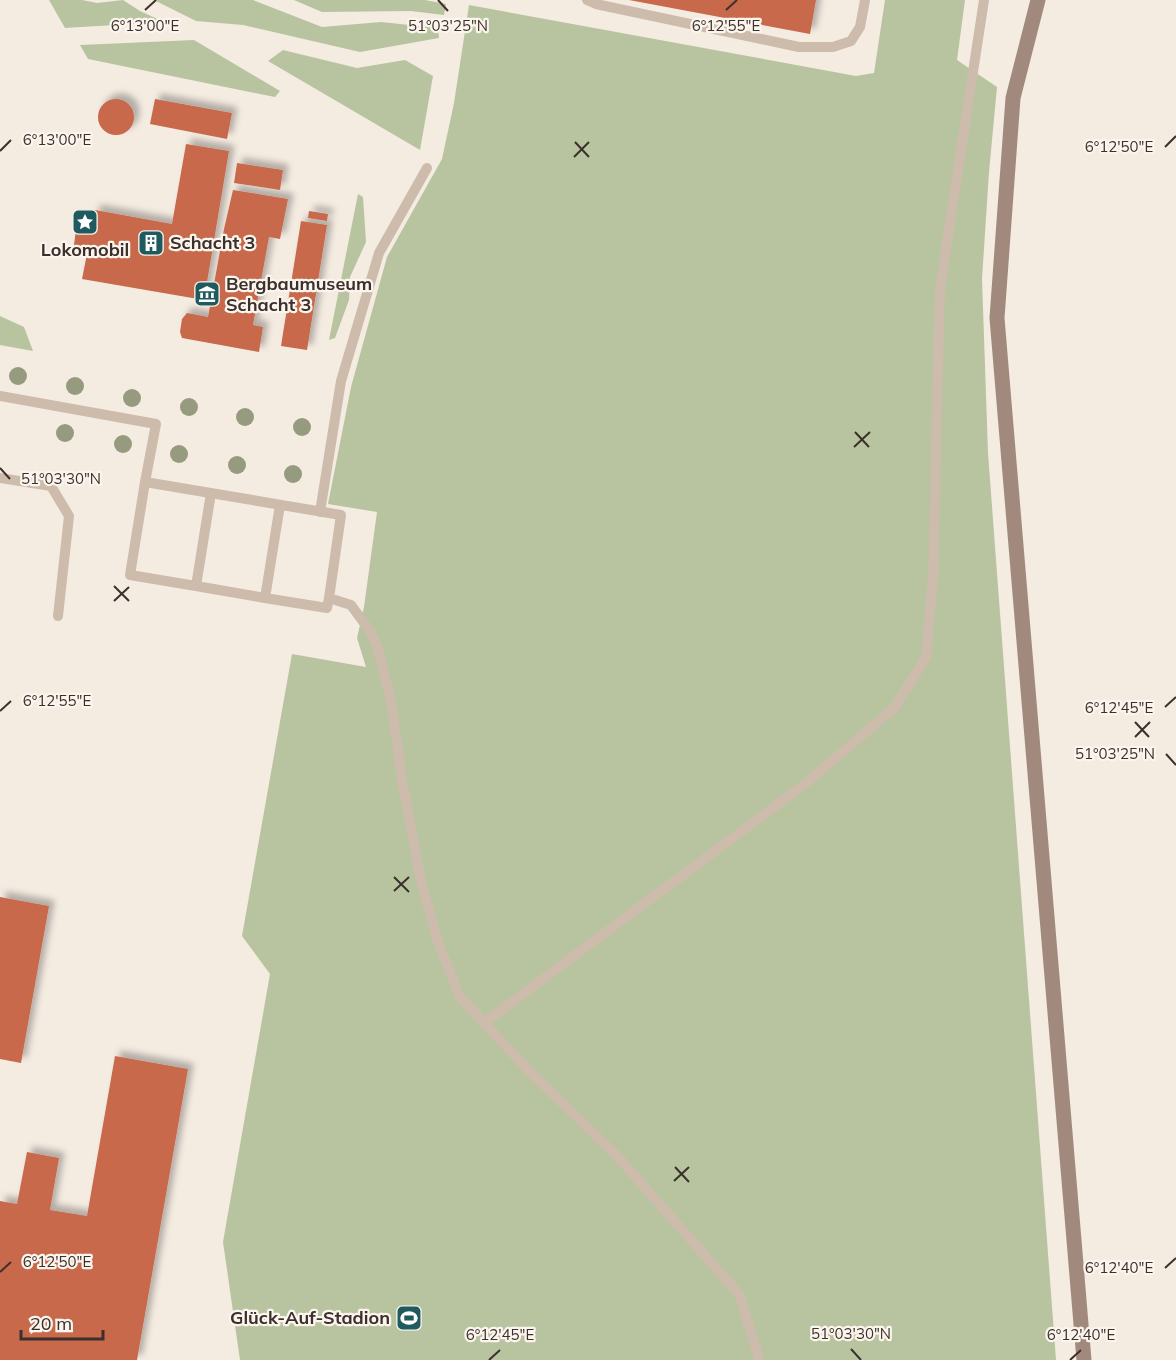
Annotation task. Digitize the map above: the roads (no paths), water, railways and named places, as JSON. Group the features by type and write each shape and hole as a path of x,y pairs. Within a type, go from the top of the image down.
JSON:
{"main road":[{"path":"1038,0 1013,98 997,318 1084,1360"}],"lane":[{"path":"587,0 596,4 799,47 833,46 851,41 860,27 865,0"},
{"path":"484,1023 805,784 894,708 926,657 933,577 940,288 984,0"},
{"path":"320,512 340,381 379,253 427,168"},
{"path":"0,396 156,424 145,482 130,575 327,608 341,515 145,482"},
{"path":"0,478 51,486 69,516 58,616"},
{"path":"196,586 211,493"},
{"path":"265,598 280,505"},
{"path":"329,598 351,605 370,631 378,648 392,706 402,780 421,881 438,942 460,997 529,1071 616,1155 739,1294 758,1360"}],"place":[{"name":"Lokomobil","path":"85,222"},
{"name":"Schacht 3","path":"151,243"},
{"name":"Bergbaumuseum Schacht 3","path":"207,294"},
{"name":"Glück-Auf-Stadion","path":"409,1318"}]}
